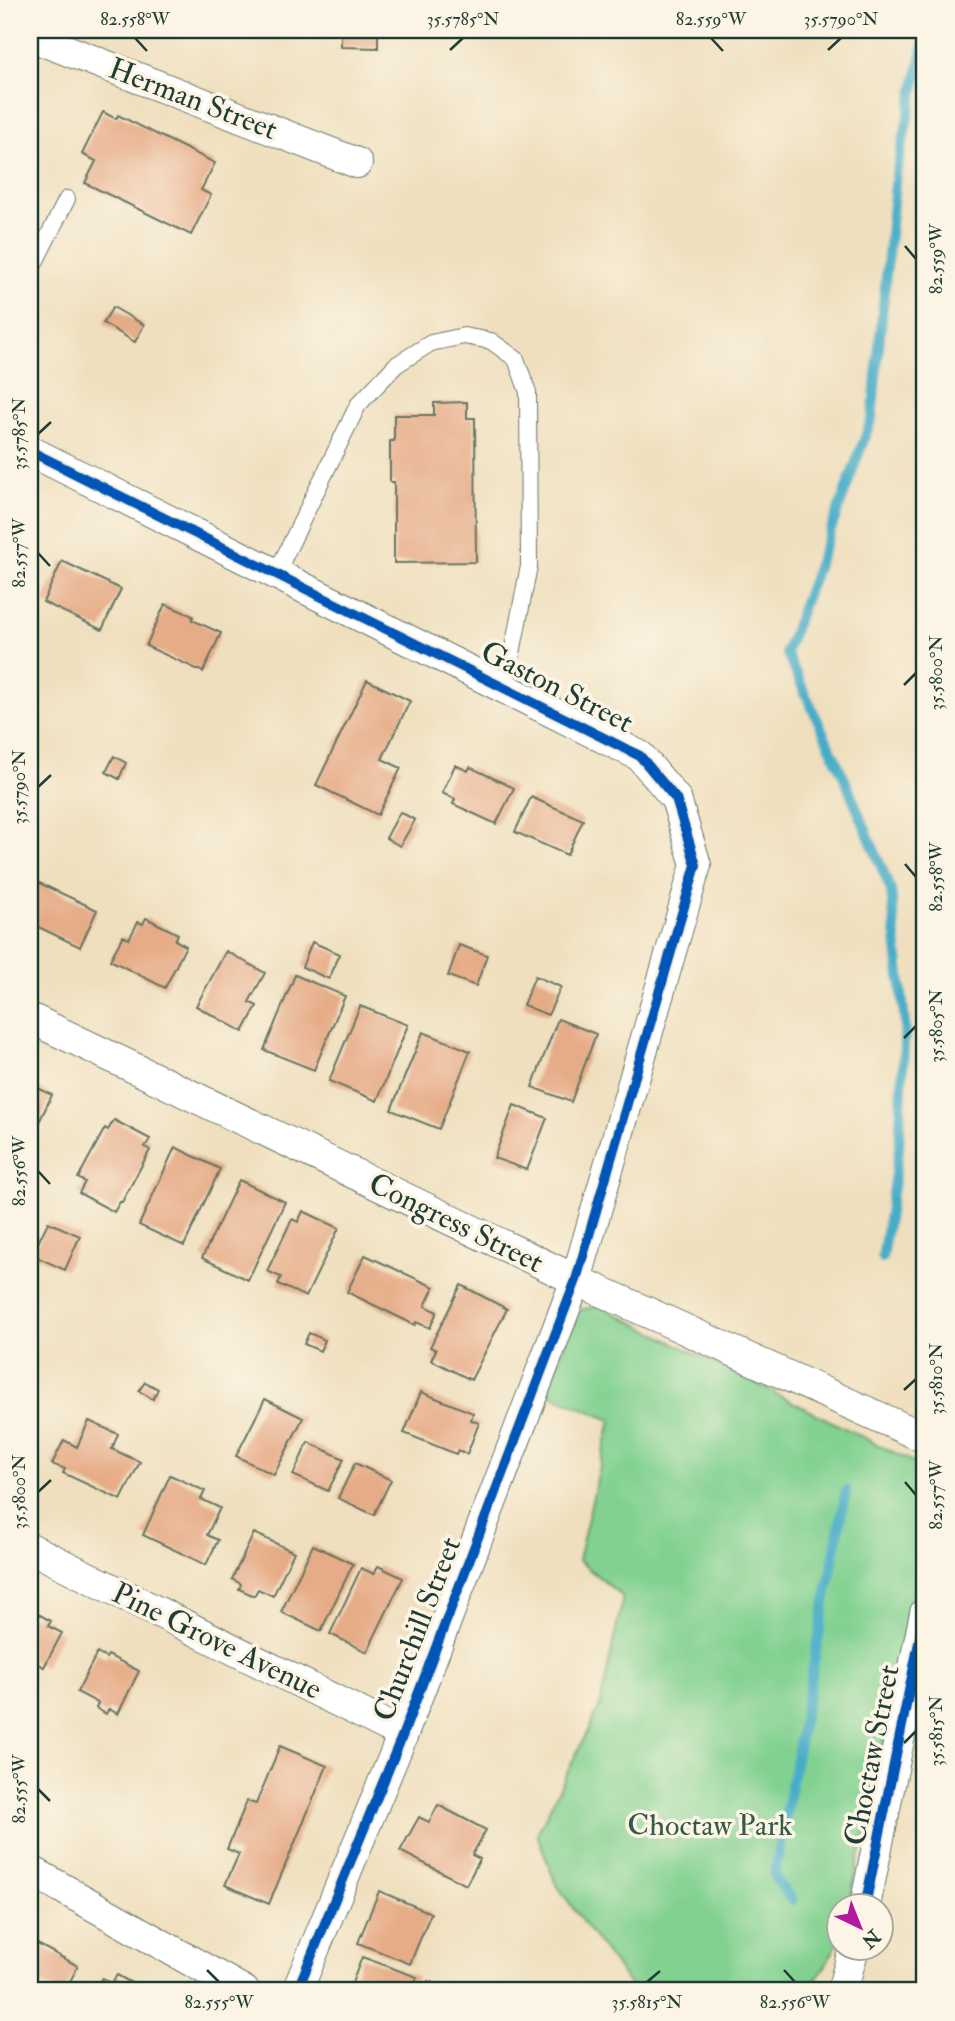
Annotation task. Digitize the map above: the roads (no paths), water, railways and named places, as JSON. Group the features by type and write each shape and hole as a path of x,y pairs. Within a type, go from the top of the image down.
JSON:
{"street":[{"name":"Herman Street","path":"30,36 357,163"},
{"name":"Gaston Street","path":"30,451 640,756 676,799 695,865 576,1280"},
{"name":"Congress Street","path":"30,1018 576,1280 925,1438"},
{"name":"Churchill Street","path":"297,1991 403,1734 576,1280"},
{"name":"Pine Grove Avenue","path":"30,1548 403,1734"},
{"name":"Choctaw Street","path":"868,1892 925,1613"},
{"path":"30,1870 244,1991"},
{"path":"842,1991 850,1962"}],"lane":[{"path":"30,272 67,198"},
{"path":"276,574 358,405 396,365 431,343 464,336 491,341 516,359 528,392 529,566 505,688"}],"waterway":[{"path":"882,1258 899,1149 905,1024 891,890 843,775 786,652 872,418 896,174 925,39"},
{"path":"792,1900 774,1877 846,1490"}],"park label":[{"name":"Choctaw Park","path":"710,1825"}]}
